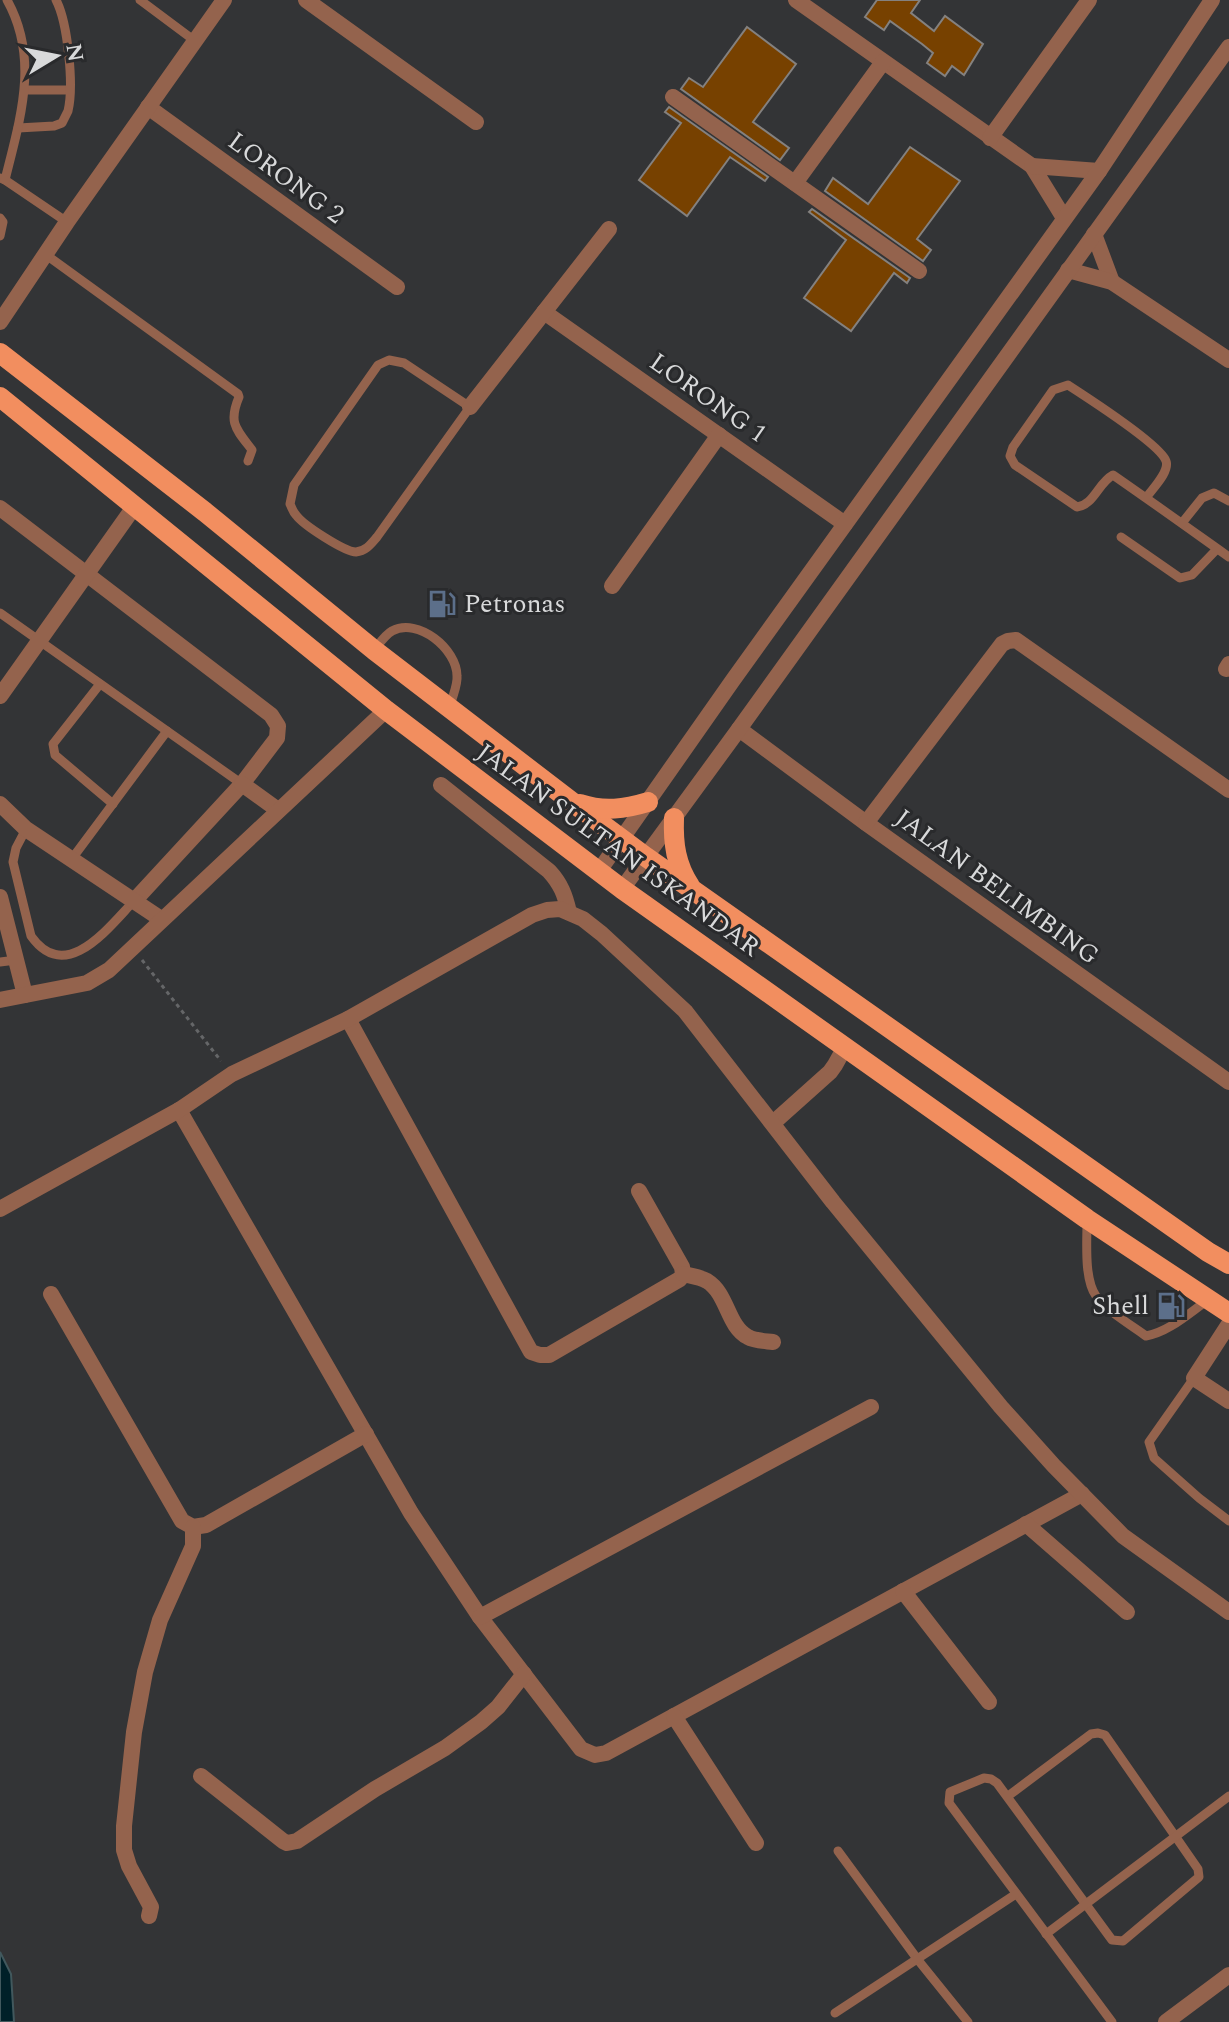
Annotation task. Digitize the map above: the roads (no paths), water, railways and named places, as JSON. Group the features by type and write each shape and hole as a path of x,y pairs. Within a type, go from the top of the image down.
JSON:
{"main road":[{"name":"JALAN SULTAN ISKANDAR","path":"0,353 205,512 374,650 646,857 1229,1264"},
{"name":"JALAN SULTAN ISKANDAR","path":"0,397 386,710 622,889 1087,1219 1229,1313"},
{"path":"572,802 610,810 648,802"},
{"path":"674,818 676,857 693,890"}],"street":[{"path":"0,322 224,0"},
{"path":"306,0 476,122"},
{"path":"796,0 1032,166 1064,218"},
{"path":"990,138 1089,0"},
{"path":"599,871 1099,171 1212,0"},
{"path":"622,889 1229,47"},
{"path":"795,183 883,62"},
{"path":"673,97 919,271"},
{"name":"LORONG 2","path":"148,107 397,287"},
{"path":"1032,166 1099,171"},
{"path":"470,407 609,229"},
{"path":"1094,234 1112,282"},
{"path":"1068,270 1112,282 1229,360"},
{"name":"LORONG 1","path":"544,312 845,524"},
{"path":"612,586 719,435"},
{"path":"0,696 134,507"},
{"path":"0,508 271,715 278,726 277,738 242,784 134,901"},
{"path":"866,823 1002,644 1016,640 1229,790"},
{"path":"0,1000 87,983 109,970 386,710"},
{"name":"JALAN BELIMBING","path":"739,729 1229,1082"},
{"path":"242,784 278,810"},
{"path":"441,785 549,871 565,892 569,912"},
{"path":"0,804 26,829 161,919"},
{"path":"0,897 8,961 25,995"},
{"path":"0,1209 179,1110 232,1074 348,1019 532,915 560,909 583,919 602,934 685,1011 833,1202 1001,1407 1082,1494 1123,1536 1229,1612"},
{"path":"348,1019 531,1352 549,1355 680,1279 682,1267 639,1191"},
{"path":"773,1123 830,1072 845,1047"},
{"path":"179,1110 411,1513 480,1617 581,1749 595,1755 606,1753 1082,1494"},
{"path":"683,1274 710,1283 719,1292 741,1331 749,1338 773,1342"},
{"path":"51,1294 182,1521 193,1527 206,1525 366,1434"},
{"path":"1229,1324 1194,1378 1229,1401"},
{"path":"480,1617 871,1407"},
{"path":"1026,1524 1127,1612"},
{"path":"149,1916 151,1907 124,1850 134,1732 145,1672 160,1620 193,1546 193,1527"},
{"path":"903,1591 989,1702"},
{"path":"201,1776 283,1841 297,1841 457,1740 498,1707 524,1674"},
{"path":"674,1716 756,1843"},
{"path":"1166,2022 1229,1975"}],"lane":[{"path":"7,0 21,39 25,90 18,128 2,179 67,222"},
{"path":"18,128 54,126 62,123 68,111 68,48 56,0"},
{"path":"140,0 195,41"},
{"path":"25,90 69,90"},
{"path":"0,218 3,222 0,236"},
{"path":"45,254 238,394 234,428 252,450 248,461"},
{"path":"389,360 404,363 470,407 369,546 354,552 341,548 296,517 290,504 294,485 378,365 389,360"},
{"path":"1146,498 1167,469 1166,461 1156,447 1068,385 1053,390 1013,447 1010,456 1015,465 1077,507 1089,503 1105,480 1113,475 1229,557"},
{"path":"1182,523 1202,498 1214,493 1229,501"},
{"path":"1121,537 1180,578 1192,575 1217,549"},
{"path":"0,613 242,784"},
{"path":"374,650 392,631 407,628 421,631 437,640 447,649 458,676 450,708"},
{"path":"100,684 53,744 53,750 113,804"},
{"path":"71,860 167,731"},
{"path":"26,829 13,862 31,936 52,954 66,955 94,943 134,901"},
{"path":"1087,1219 1092,1288 1098,1299 1146,1336 1168,1328 1208,1300"},
{"path":"1194,1378 1149,1442 1150,1450 1154,1458 1229,1521"},
{"path":"1008,1796 1091,1734 1105,1735 1198,1869 1199,1877 1123,1941 1112,1940 997,1783 984,1778 950,1792 949,1800 1112,2022"},
{"path":"1046,1934 1229,1796"},
{"path":"838,1851 968,2022"},
{"path":"835,2013 1016,1894"}],"water":[{"path":"0,1952 11,1974 14,2022 0,2022"}],"place":[{"name":"Petronas","path":"442,604"},
{"name":"Shell","path":"1171,1306"}]}
